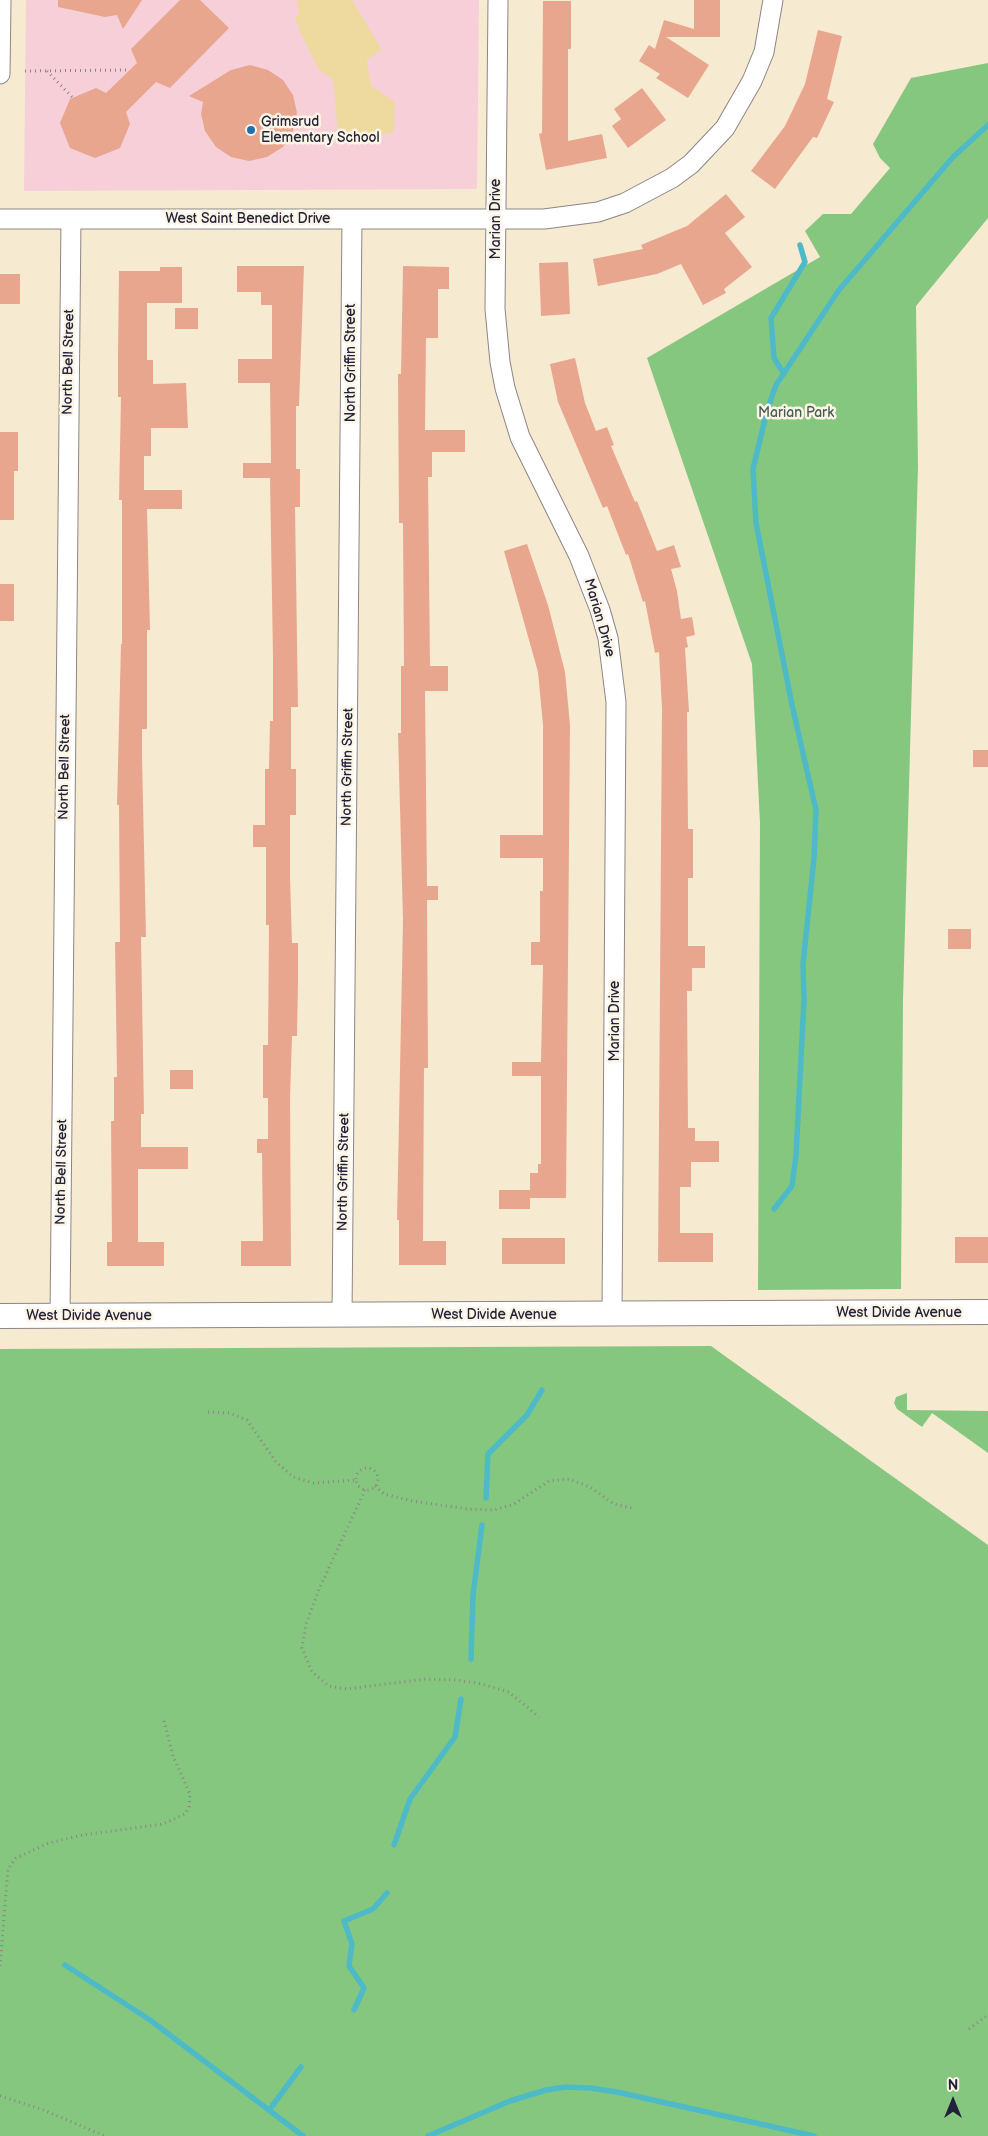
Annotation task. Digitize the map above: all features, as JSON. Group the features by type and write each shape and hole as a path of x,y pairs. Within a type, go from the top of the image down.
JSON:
{"street":[{"path":"0,74 1,0"},
{"name":"Marian Drive","path":"498,0 495,309 500,362 505,388 520,437 590,582 608,638 613,669 618,746 612,1315"},
{"name":"West Saint Benedict Drive","path":"0,219 544,219 598,212 649,192 691,164 725,128 752,81 764,52 773,0"},
{"name":"North Bell Street","path":"60,1316 71,219"},
{"name":"North Griffin Street","path":"342,1316 352,219"},
{"name":"West Divide Avenue","path":"0,1316 988,1312"}],"path":[{"path":"25,71 130,70"},
{"path":"46,71 73,98"},
{"path":"208,1412 230,1413 247,1420 276,1462 293,1477 313,1483 356,1480"},
{"path":"365,1490 358,1487 356,1480 360,1470 370,1469 377,1476 375,1486"},
{"path":"375,1486 384,1494 412,1501 468,1509 494,1510 514,1504 549,1481 569,1479 584,1484 614,1504 635,1509"},
{"path":"375,1486 365,1490 324,1578 306,1624 302,1648 312,1672 329,1686 346,1689 431,1679 457,1680 482,1684 509,1692 539,1717"},
{"path":"0,1966 8,1869 16,1858 49,1843 82,1835 163,1824 185,1814 189,1808 190,1794 173,1756 163,1717"},
{"path":"969,2029 988,2015"},
{"path":"0,2096 41,2109 105,2136"}],"shaded area":[{"name":"Grimsrud Elementary School","path":"26,0 479,0 477,189 24,191"}],"green space":[{"name":"Marian Park","path":"988,63 988,218 916,306 918,467 903,999 901,1289 758,1290 760,823 752,664 647,358 820,257 805,231 823,214 851,214 890,168 880,158 873,144 911,78"},
{"path":"711,1346 988,1545 988,2136 0,2136 0,1349"},
{"path":"907,1393 907,1410 988,1411 988,1453 932,1413 922,1427 897,1409 894,1403 896,1397"}],"sand":[{"path":"297,0 352,0 382,50 367,59 367,62 371,86 395,102 394,129 390,134 338,133 333,79 319,70 301,34 295,17 299,15"}],"building":[{"path":"58,0 142,0 123,29 117,15 105,17 58,7"},
{"path":"180,0 200,0 229,28 170,88 156,82 126,112 130,124 120,148 95,158 70,148 60,123 70,99 96,88 106,93 137,63 131,49"},
{"path":"694,0 720,0 720,37 666,37 709,65 688,98 656,78 660,74 639,61 649,45 655,49 664,20 694,29"},
{"path":"543,1 571,1 571,49 568,49 568,141 602,134 607,158 546,170 539,134 542,133"},
{"path":"818,30 842,36 827,99 834,102 817,138 813,137 775,189 751,171 785,126 805,84"},
{"path":"250,65 268,70 283,80 293,95 297,113 293,131 283,147 267,157 249,161 231,157 216,147 205,131 201,114 203,102 189,96 231,70"},
{"path":"642,88 666,120 628,148 612,126 621,119 614,109"},
{"path":"726,194 745,217 725,233 752,267 724,289 726,293 703,305 681,264 657,274 598,286 593,259 643,249 641,245 687,226"},
{"path":"568,262 570,314 541,316 539,263"},
{"path":"237,266 304,266 299,406 296,406 296,469 300,469 300,507 295,507 298,707 291,707 291,769 296,769 296,815 290,815 290,878 292,943 298,943 298,981 297,1036 292,1036 290,1098 291,1266 241,1266 241,1241 263,1241 262,1153 257,1153 257,1139 268,1139 268,1098 263,1098 263,1045 268,1045 269,925 266,925 266,847 253,847 253,825 265,825 265,769 269,769 270,721 273,721 273,657 270,478 243,478 243,463 271,463 270,383 238,383 238,359 272,359 272,305 261,305 261,292 237,292"},
{"path":"403,266 449,267 449,289 438,289 438,338 426,338 425,430 465,430 465,452 432,452 432,477 428,477 430,666 448,666 448,691 425,691 427,886 438,886 438,900 427,900 428,1068 424,1068 423,1241 446,1241 446,1265 399,1265 399,1220 397,1220 403,920 398,733 401,733 401,666 404,666 403,523 399,523 398,374 401,374"},
{"path":"160,267 182,267 182,303 147,303 147,360 153,360 153,384 186,383 188,428 151,428 151,456 144,456 144,490 182,490 182,509 147,509 150,630 147,630 147,729 142,729 146,937 141,937 144,1114 141,1114 141,1147 188,1147 188,1169 138,1169 138,1242 164,1242 164,1266 107,1266 107,1242 112,1242 111,1121 114,1121 114,1077 117,1077 115,942 120,942 119,805 117,805 122,644 122,500 119,500 121,397 118,397 119,271 160,271"},
{"path":"0,274 20,274 20,304 0,304"},
{"path":"175,308 198,308 198,329 175,329"},
{"path":"575,358 585,403 596,431 607,427 614,445 611,446 635,502 637,501 657,551 674,545 681,567 671,569 677,591 681,619 692,617 695,635 686,637 688,647 685,648 689,712 687,712 688,829 693,829 693,878 688,878 688,946 705,946 705,968 692,968 692,991 687,991 688,1128 695,1128 695,1141 719,1141 719,1162 691,1162 691,1187 680,1187 680,1233 713,1233 713,1262 658,1262 662,709 659,652 655,653 645,601 643,602 628,554 626,555 607,506 603,508 558,402 550,364"},
{"path":"0,432 18,432 18,471 14,471 14,520 0,520"},
{"path":"527,544 548,605 565,672 570,725 566,1198 530,1198 530,1209 499,1209 499,1190 530,1190 530,1173 538,1173 538,1164 541,1164 541,1076 512,1076 512,1062 541,1062 543,965 531,965 531,942 540,942 540,891 543,891 543,858 500,858 500,835 543,835 543,725 538,672 504,551"},
{"path":"0,584 14,584 14,621 0,621"},
{"path":"973,750 988,750 988,767 973,767"},
{"path":"948,929 971,929 971,949 948,949"},
{"path":"170,1070 193,1070 193,1089 170,1089"},
{"path":"955,1237 988,1237 988,1263 955,1263"},
{"path":"502,1238 565,1238 565,1264 502,1264"}],"waterway":[{"path":"774,1209 792,1186 796,1155 804,1000 803,964 814,858 816,810 792,705 756,523 753,469 767,411 776,385 839,290 953,157 988,125"},
{"path":"784,374 774,358 771,318 805,262 800,245"},
{"path":"486,1498 488,1454 527,1415 542,1390"},
{"path":"471,1659 473,1595 482,1525"},
{"path":"394,1845 410,1799 455,1737 461,1699"},
{"path":"354,2010 364,1988 349,1966 352,1944 344,1921 373,1909 387,1893"},
{"path":"65,1965 150,2020 303,2136"},
{"path":"270,2109 301,2067"},
{"path":"428,2136 510,2101 546,2090 566,2087 617,2092 814,2136"}],"place":[{"name":"Grimsrud Elementary School","path":"251,130"}]}
